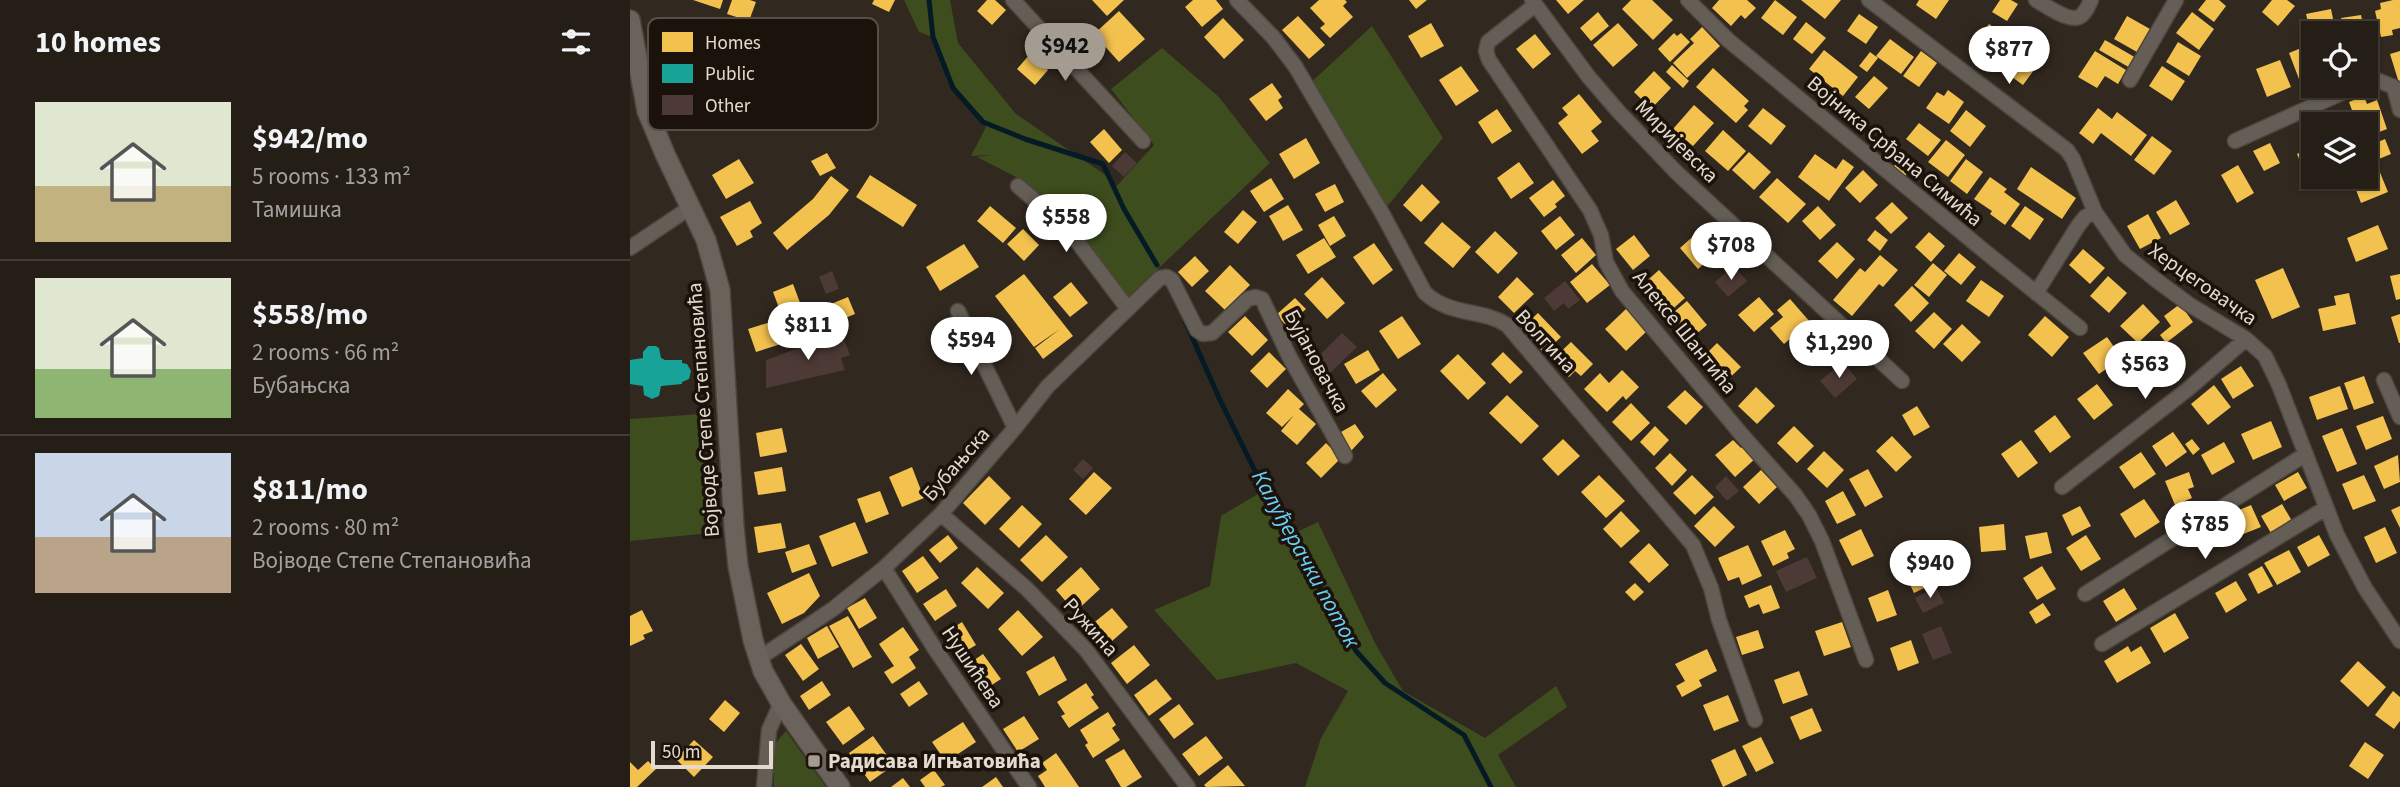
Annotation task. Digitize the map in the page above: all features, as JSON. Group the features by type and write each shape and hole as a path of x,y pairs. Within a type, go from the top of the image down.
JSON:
{"street":[{"path":"1013,0 1143,141"},
{"name":"Волгина","path":"1237,0 1273,37 1294,66 1382,213 1425,293 1452,310 1499,320 1507,325 1693,545 1711,588 1719,620 1755,720"},
{"name":"Војника Срђана Симића","path":"1688,0 1728,40 2080,328"},
{"name":"Херцеговачка","path":"1869,0 2067,150 2095,212 2115,243 2137,266 2190,305 2246,339 2265,356 2272,366 2337,535 2365,588 2400,641"},
{"path":"2036,0 2075,18 2083,15 2091,0"},
{"path":"2130,80 2176,0"},
{"name":"Миријевска","path":"1534,3 1588,76 1676,172 1902,381"},
{"name":"Алексе Шантића","path":"1534,3 1488,42 1486,51 1489,60 1590,210 1601,235 1606,262 1622,291 1697,383 1796,496 1808,515 1822,541 1866,660"},
{"name":"Војводе Степе Степановића","path":"630,20 637,48 635,87 648,116"},
{"path":"2378,79 2394,87 2400,110"},
{"path":"2235,141 2330,98"},
{"name":"Војводе Степе Степановића","path":"654,130 706,240 720,290 735,539 758,659 781,703 841,787"},
{"path":"1018,186 1068,228 1128,309"},
{"path":"630,248 691,207"},
{"path":"2036,293 2078,226 2095,212"},
{"name":"Бубањска","path":"758,659 833,609 884,568 941,514 1048,386 1160,278 1167,277"},
{"name":"Бујановачка","path":"1167,277 1172,280 1197,330 1203,334 1212,332 1248,299 1262,299 1284,346 1345,456"},
{"path":"958,311 1015,428"},
{"path":"2062,487 2188,389 2246,339"},
{"path":"2384,380 2400,417"},
{"path":"2085,594 2306,454"},
{"path":"2102,644 2326,508"},
{"name":"Ружина","path":"941,514 1027,589 1079,642 1106,674 1188,787"},
{"name":"Нушићева","path":"884,568 935,649 1029,787"},
{"path":"764,787 769,730 781,703"}],"green space":[{"path":"904,0 950,0 958,43 1016,114 1107,176 1114,189 1154,145 1111,89 1162,48 1219,97 1270,163 1125,300 1071,224 1022,180 977,157 992,155 971,156 986,127 970,104 948,83 933,37 919,32"},
{"path":"1372,26 1443,138 1382,213 1306,87"},
{"path":"701,414 710,533 630,541 630,419"},
{"path":"1271,486 1291,535 1318,522 1375,643 1403,691 1485,738 1556,686 1567,707 1498,755 1516,787 1305,787 1321,738 1348,691 1296,663 1217,680 1154,610 1210,586 1221,516"},
{"path":"786,731 826,787 774,787 773,746"}],"building: Homes":[{"path":"693,0 723,0 720,9"},
{"path":"732,0 756,2 750,18 727,14"},
{"path":"874,0 895,0 889,12 872,4"},
{"path":"987,0 995,0 1006,10 992,25 977,11"},
{"path":"1092,0 1124,0 1107,16"},
{"path":"1193,0 1216,0 1223,9 1202,27 1185,7"},
{"path":"1319,0 1345,0 1347,2 1343,6 1353,17 1330,38 1320,28 1325,24 1310,8"},
{"path":"1409,0 1427,0 1416,9"},
{"path":"1556,0 1584,0 1568,14"},
{"path":"1631,0 1652,0 1673,20 1653,40 1622,9"},
{"path":"1719,0 1747,0 1756,8 1745,19 1741,15 1731,26 1712,8"},
{"path":"1775,0 1797,17 1783,35 1761,18"},
{"path":"1801,0 1841,0 1825,19"},
{"path":"1919,0 1949,0 1936,19 1916,5"},
{"path":"2000,0 2011,0 2018,4 2007,21 1992,12"},
{"path":"2206,0 2219,0 2226,6 2214,22 2198,10"},
{"path":"2272,0 2287,0 2295,6 2278,26 2262,12"},
{"path":"2400,0 2400,28 2392,30 2393,35 2381,37 2375,11 2381,9 2380,3"},
{"path":"2331,9 2334,21 2308,21 2306,14"},
{"path":"1119,11 1145,39 1119,62 1094,34"},
{"path":"1598,12 1609,26 1591,41 1580,28"},
{"path":"2192,12 2214,29 2199,50 2176,33"},
{"path":"1859,14 1878,27 1866,44 1847,31"},
{"path":"2361,15 2362,21 2342,21 2341,18"},
{"path":"1298,16 1325,45 1309,59 1282,30"},
{"path":"2127,16 2150,29 2137,52 2114,39"},
{"path":"1223,18 1244,40 1224,59 1204,37"},
{"path":"1806,22 1826,38 1812,54 1793,39"},
{"path":"1431,23 1444,46 1421,58 1408,36"},
{"path":"1618,23 1638,45 1613,67 1593,45"},
{"path":"1989,24 2011,40 2003,51 1996,46 1989,56 1974,45"},
{"path":"1702,27 1720,46 1687,78 1673,63 1694,43 1690,39"},
{"path":"1674,33 1677,36 1681,33 1690,42 1670,62 1658,49"},
{"path":"1535,34 1551,54 1533,69 1516,49"},
{"path":"1890,39 1914,57 1901,74 1876,56"},
{"path":"2105,40 2138,59 2132,69 2099,50"},
{"path":"2178,42 2201,56 2189,76 2166,62"},
{"path":"2301,48 2301,78 2299,79 2289,53"},
{"path":"2022,49 2040,62 2023,85 2005,72"},
{"path":"1824,50 1858,77 1843,96 1809,69"},
{"path":"1921,51 1937,63 1919,87 1903,76"},
{"path":"2095,51 2126,70 2118,84 2105,76 2097,88 2078,77"},
{"path":"2400,51 2400,83 2399,83 2390,54"},
{"path":"1870,52 1878,58 1867,72 1859,66"},
{"path":"1030,54 1048,70 1035,85 1017,69"},
{"path":"2280,60 2291,87 2267,97 2256,69"},
{"path":"1672,65 1689,81 1683,88 1666,72"},
{"path":"1461,66 1479,91 1456,106 1439,80"},
{"path":"2162,66 2185,81 2172,101 2149,86"},
{"path":"1713,68 1749,101 1744,106 1748,110 1736,123 1696,87"},
{"path":"1654,71 1671,88 1651,109 1634,92"},
{"path":"1874,76 1888,88 1869,109 1855,97"},
{"path":"1272,83 1282,97 1278,100 1283,108 1266,121 1249,99"},
{"path":"1948,90 1964,102 1949,124 1926,108 1937,92 1944,96"},
{"path":"1579,94 1602,122 1591,131 1599,141 1582,154 1558,123 1568,115 1562,108"},
{"path":"2365,98 2367,104 2377,100 2387,129 2378,132 2378,112 2353,112 2349,102"},
{"path":"1694,105 1714,123 1693,146 1673,129"},
{"path":"1763,108 1786,126 1771,145 1748,126"},
{"path":"2098,108 2112,119 2117,112 2147,135 2131,156 2101,133 2093,144 2079,133"},
{"path":"1497,109 1512,131 1492,144 1478,122"},
{"path":"1966,110 1986,126 1970,147 1950,131"},
{"path":"1919,123 1941,140 1928,156 1906,139"},
{"path":"1104,129 1122,150 1109,163 1090,142"},
{"path":"1723,130 1746,151 1728,171 1705,151"},
{"path":"2152,136 2172,151 2154,175 2134,160"},
{"path":"1306,138 1320,163 1294,179 1279,154"},
{"path":"2385,139 2391,154 2378,159 2378,142"},
{"path":"1946,140 1965,155 1948,177 1928,162"},
{"path":"2270,143 2280,163 2264,171 2253,151"},
{"path":"1749,152 1771,172 1754,190 1732,170"},
{"path":"827,153 836,168 820,176 811,161"},
{"path":"1815,154 1836,169 1843,159 1854,167 1829,201 1798,177"},
{"path":"1905,154 1916,163 1905,176 1894,166"},
{"path":"739,159 754,183 726,199 712,175"},
{"path":"1966,159 1983,172 1967,194 1950,181"},
{"path":"1519,162 1534,183 1511,199 1497,178"},
{"path":"2238,165 2254,193 2237,203 2221,175"},
{"path":"2031,167 2076,198 2062,219 2017,189"},
{"path":"2378,167 2388,192 2361,203 2356,189 2378,189"},
{"path":"1863,170 1878,185 1860,203 1845,188"},
{"path":"870,175 917,205 903,227 856,197"},
{"path":"831,176 849,190 829,215 787,250 773,233 813,199"},
{"path":"1990,177 2007,189 2004,192 2020,204 2005,225 1990,214 1992,211 1974,199"},
{"path":"1271,178 1284,199 1264,212 1250,191"},
{"path":"1777,178 1806,204 1788,223 1759,197"},
{"path":"1553,180 1565,196 1555,204 1557,207 1544,217 1529,198"},
{"path":"1335,184 1344,202 1325,212 1315,194"},
{"path":"1422,184 1440,202 1421,222 1403,205"},
{"path":"2176,200 2190,224 2170,235 2156,212"},
{"path":"750,201 762,223 750,231 753,237 737,246 720,217"},
{"path":"1892,202 1908,218 1891,234 1875,218"},
{"path":"1288,205 1303,230 1283,241 1269,216"},
{"path":"990,206 1016,228 1003,243 977,221"},
{"path":"1818,206 1836,225 1820,240 1802,221"},
{"path":"2025,206 2044,219 2030,240 2011,226"},
{"path":"1243,210 1257,222 1238,244 1224,232"},
{"path":"2148,214 2161,238 2140,249 2127,226"},
{"path":"1334,216 1346,236 1330,246 1318,225"},
{"path":"1560,216 1575,235 1556,250 1541,231"},
{"path":"1442,222 1471,247 1453,268 1424,243"},
{"path":"2378,225 2388,249 2356,262 2347,238"},
{"path":"1023,229 1039,245 1024,261 1007,244"},
{"path":"1875,230 1888,240 1880,251 1867,240"},
{"path":"1495,231 1518,253 1498,274 1475,252"},
{"path":"1699,231 1717,252 1698,269 1680,248"},
{"path":"1929,232 1945,246 1931,262 1915,247"},
{"path":"1634,235 1650,256 1633,270 1616,249"},
{"path":"1324,238 1336,257 1308,274 1296,255"},
{"path":"1582,238 1596,255 1576,273 1561,255"},
{"path":"1837,242 1855,259 1837,279 1818,261"},
{"path":"1374,243 1393,270 1373,285 1353,257"},
{"path":"964,244 979,267 940,291 926,267"},
{"path":"2083,249 2105,268 2090,284 2069,265"},
{"path":"1959,253 1976,267 1961,285 1944,271"},
{"path":"1880,255 1898,270 1883,287 1879,284 1852,316 1833,300 1860,268 1865,272"},
{"path":"1195,256 1209,271 1192,287 1178,272"},
{"path":"1933,263 1947,275 1929,297 1914,285"},
{"path":"1592,264 1610,285 1587,303 1570,282"},
{"path":"1230,265 1250,285 1225,310 1205,291"},
{"path":"2283,268 2300,307 2272,319 2255,280"},
{"path":"1659,270 1685,298 1666,315 1640,287"},
{"path":"1024,274 1073,336 1043,359 1035,348 1060,329 1034,347 995,296"},
{"path":"2400,274 2400,299 2396,300 2390,276"},
{"path":"2108,276 2127,293 2109,313 2090,296"},
{"path":"1322,277 1345,303 1327,319 1304,294"},
{"path":"1517,277 1534,294 1514,313 1498,297"},
{"path":"1981,280 2004,296 1989,317 1966,301"},
{"path":"1071,282 1088,303 1070,317 1053,297"},
{"path":"793,284 802,308 782,316 773,292"},
{"path":"1912,286 1929,303 1911,322 1894,305"},
{"path":"2349,293 2356,324 2323,331 2318,309 2336,305 2334,296"},
{"path":"848,297 855,314 838,321 831,304"},
{"path":"1759,297 1774,314 1754,332 1738,315"},
{"path":"1295,298 1306,309 1287,326 1276,315"},
{"path":"1790,299 1810,322 1784,344 1770,328 1783,317 1777,310"},
{"path":"1687,301 1707,325 1688,341 1668,317"},
{"path":"2143,304 2160,322 2138,343 2120,326"},
{"path":"2180,304 2193,322 2166,343 2160,335 2171,326 2164,316"},
{"path":"1626,309 1647,331 1626,351 1605,329"},
{"path":"808,310 809,313 817,310 822,325 836,319 839,327 817,335 815,329 799,334 797,329 782,335 777,321"},
{"path":"1934,312 1952,329 1934,349 1915,331"},
{"path":"1538,313 1561,337 1544,353 1521,329"},
{"path":"2400,314 2400,343 2399,343 2391,317"},
{"path":"1245,316 1268,340 1252,356 1228,332"},
{"path":"1402,316 1421,344 1398,359 1379,331"},
{"path":"2045,316 2069,337 2052,357 2028,335"},
{"path":"774,321 781,344 756,352 748,329"},
{"path":"1962,324 1981,342 1962,362 1943,344"},
{"path":"2107,337 2122,358 2099,374 2083,353"},
{"path":"2155,341 2168,359 2161,364 2167,371 2149,383 2131,358"},
{"path":"1571,342 1593,364 1581,376 1575,371 1569,377 1552,360"},
{"path":"1717,343 1741,367 1724,383 1701,359"},
{"path":"1368,350 1380,370 1356,384 1344,364"},
{"path":"1269,352 1286,369 1267,388 1250,371"},
{"path":"1503,352 1523,372 1510,384 1491,364"},
{"path":"1458,354 1486,383 1468,400 1440,371"},
{"path":"2241,366 2254,386 2233,399 2221,379"},
{"path":"1622,370 1639,387 1626,400 1623,396 1607,412 1584,389 1600,373 1609,383"},
{"path":"1383,373 1397,390 1376,408 1361,391"},
{"path":"2364,376 2374,403 2354,410 2344,383"},
{"path":"2097,384 2113,405 2094,420 2077,399"},
{"path":"2214,385 2231,407 2208,425 2191,404"},
{"path":"2340,386 2348,409 2317,420 2309,397"},
{"path":"1756,387 1775,406 1757,424 1738,406"},
{"path":"1288,389 1304,404 1299,409 1316,424 1297,445 1281,431 1294,415 1282,427 1266,413"},
{"path":"1685,390 1703,407 1686,425 1667,407"},
{"path":"1507,395 1539,426 1521,444 1489,413"},
{"path":"1631,403 1650,423 1631,441 1612,422"},
{"path":"1917,406 1930,427 1914,436 1902,415"},
{"path":"2055,415 2071,437 2050,453 2034,431"},
{"path":"2383,416 2392,439 2366,450 2356,426"},
{"path":"2271,421 2282,447 2253,460 2241,434"},
{"path":"1355,424 1364,437 1351,451 1341,432"},
{"path":"1655,426 1669,440 1654,456 1640,442"},
{"path":"1794,426 1814,446 1797,463 1777,443"},
{"path":"782,428 787,452 760,457 756,433"},
{"path":"2342,428 2357,464 2337,472 2322,436"},
{"path":"2173,432 2187,452 2166,467 2152,446"},
{"path":"1892,436 1912,457 1896,472 1876,451"},
{"path":"1563,439 1580,456 1558,476 1542,459"},
{"path":"2192,439 2200,449 2193,455 2185,444"},
{"path":"1733,440 1741,448 1744,445 1756,458 1735,477 1715,455"},
{"path":"2021,440 2038,463 2018,478 2001,454"},
{"path":"2224,442 2235,462 2212,475 2201,455"},
{"path":"1326,443 1341,458 1321,478 1306,463"},
{"path":"1824,451 1844,470 1827,488 1807,469"},
{"path":"2141,452 2156,474 2134,489 2119,467"},
{"path":"1670,453 1687,470 1672,486 1655,468"},
{"path":"2398,455 2400,482 2384,489 2374,466"},
{"path":"782,467 786,491 758,495 754,472"},
{"path":"912,467 924,498 902,507 889,477"},
{"path":"1868,469 1883,497 1865,507 1849,479"},
{"path":"1761,470 1777,487 1759,504 1743,487"},
{"path":"1094,472 1112,488 1086,515 1069,499"},
{"path":"2189,472 2194,487 2188,489 2192,498 2175,505 2165,481"},
{"path":"2298,472 2307,488 2284,501 2275,485"},
{"path":"1599,475 1625,501 1606,518 1581,492"},
{"path":"1692,475 1714,497 1695,515 1673,493"},
{"path":"2364,475 2376,501 2353,510 2342,484"},
{"path":"989,476 1011,498 985,525 963,503"},
{"path":"880,491 889,514 866,523 857,499"},
{"path":"1843,491 1856,515 1837,524 1825,501"},
{"path":"2144,499 2160,522 2135,538 2120,514"},
{"path":"2282,504 2292,521 2271,533 2261,516"},
{"path":"1022,505 1042,524 1019,548 999,529"},
{"path":"2251,505 2261,527 2241,535 2232,513"},
{"path":"1714,506 1735,527 1715,547 1694,526"},
{"path":"2080,506 2091,526 2072,536 2062,515"},
{"path":"2400,506 2400,528 2391,510"},
{"path":"1621,511 1640,531 1621,548 1603,529"},
{"path":"855,522 868,553 832,567 819,536"},
{"path":"781,523 786,548 758,553 754,527"},
{"path":"2004,524 2006,550 1981,552 1979,527"},
{"path":"2385,527 2397,553 2376,563 2364,537"},
{"path":"1861,529 1874,556 1852,566 1839,540"},
{"path":"1785,530 1795,549 1787,553 1789,558 1773,566 1761,541"},
{"path":"2047,532 2052,553 2030,559 2025,536"},
{"path":"948,535 958,548 940,563 929,550"},
{"path":"1046,535 1068,557 1042,582 1020,560"},
{"path":"2086,535 2101,559 2081,571 2066,548"},
{"path":"2319,535 2330,555 2308,567 2297,547"},
{"path":"1649,543 1669,565 1649,583 1629,562"},
{"path":"809,544 817,564 792,573 785,552"},
{"path":"1748,545 1762,576 1742,585 1739,577 1728,581 1718,558"},
{"path":"2289,550 2301,572 2277,585 2264,563"},
{"path":"923,556 939,578 917,593 902,571"},
{"path":"1924,562 1934,583 1914,593 1904,572"},
{"path":"2042,566 2056,589 2037,600 2023,578"},
{"path":"2262,566 2273,586 2258,594 2248,574"},
{"path":"977,567 1004,593 988,609 961,583"},
{"path":"1081,567 1100,589 1075,612 1056,590"},
{"path":"809,573 820,596 804,613 782,624 767,593"},
{"path":"2236,581 2247,600 2226,613 2215,593"},
{"path":"1635,583 1644,592 1634,601 1625,592"},
{"path":"1771,585 1780,608 1763,614 1759,604 1749,608 1744,596"},
{"path":"2124,588 2137,609 2116,622 2103,601"},
{"path":"946,589 957,606 935,621 923,604"},
{"path":"1888,590 1897,615 1877,622 1868,598"},
{"path":"865,598 877,618 859,629 847,608"},
{"path":"2043,603 2051,615 2036,624 2029,612"},
{"path":"1112,608 1128,627 1103,649 1086,629"},
{"path":"642,610 653,631 643,635 645,639 630,646 630,616"},
{"path":"1018,610 1043,637 1022,656 998,629"},
{"path":"2175,613 2189,638 2164,653 2150,628"},
{"path":"848,616 872,657 853,668 829,626"},
{"path":"962,622 976,645 956,657 942,635"},
{"path":"1842,622 1851,647 1824,656 1815,631"},
{"path":"827,626 839,647 818,659 807,638"},
{"path":"903,627 919,650 909,657 916,668 892,684 884,672 894,666 879,644"},
{"path":"1758,630 1764,648 1742,655 1736,637"},
{"path":"1911,640 1919,663 1898,671 1890,648"},
{"path":"801,644 819,669 803,681 785,655"},
{"path":"1134,645 1150,665 1127,684 1111,663"},
{"path":"2128,646 2131,652 2141,646 2151,663 2117,683 2104,661"},
{"path":"1707,649 1717,671 1699,680 1702,686 1682,697 1676,686 1685,681 1675,664"},
{"path":"983,654 1001,679 981,692 964,667"},
{"path":"1054,656 1067,680 1039,696 1026,672"},
{"path":"2358,661 2386,687 2368,707 2340,681"},
{"path":"1799,671 1808,695 1783,704 1774,680"},
{"path":"1156,679 1172,699 1149,716 1134,695"},
{"path":"822,681 831,695 809,710 800,696"},
{"path":"919,681 928,694 909,707 900,694"},
{"path":"1086,683 1099,708 1069,728 1061,716 1065,714 1057,702"},
{"path":"2393,691 2400,697 2400,721 2394,729 2375,715"},
{"path":"1728,695 1739,721 1714,731 1703,705"},
{"path":"725,700 740,713 724,732 709,719"},
{"path":"1179,704 1194,724 1174,739 1159,719"},
{"path":"849,706 865,729 843,745 826,722"},
{"path":"1812,708 1822,731 1800,740 1790,717"},
{"path":"1108,712 1116,725 1112,728 1120,740 1093,758 1080,730"},
{"path":"1024,716 1039,739 1018,752 1003,729"},
{"path":"963,722 976,742 946,762 932,742"},
{"path":"873,736 894,765 870,782 849,753"},
{"path":"1206,736 1223,758 1199,776 1182,754"},
{"path":"1761,737 1774,763 1756,772 1742,746"},
{"path":"694,740 713,757 694,777 676,759"},
{"path":"2365,742 2384,755 2368,779 2349,766"},
{"path":"1124,749 1142,777 1126,787 1121,787 1105,760"},
{"path":"1735,749 1747,775 1723,787 1711,760"},
{"path":"1056,753 1079,787 1045,787 1038,776 1047,770 1042,763"},
{"path":"648,761 656,769 637,787 630,787 630,762 638,770"},
{"path":"1228,765 1245,786 1204,785"},
{"path":"934,770 945,785 925,787 920,780"},
{"path":"996,777 1003,787 982,787"},
{"path":"903,778 910,787 891,787"}],"building: Public":[{"path":"648,346 659,348 661,358 665,360 682,360 691,371 689,379 682,384 661,386 659,396 652,399 644,395 643,386 630,384 630,360 643,358 643,352"}],"building: Other":[{"path":"1125,152 1137,163 1124,177 1112,166"},
{"path":"1734,266 1747,281 1728,297 1715,282"},
{"path":"832,271 839,289 826,294 819,277"},
{"path":"1565,281 1580,300 1568,309 1564,303 1554,311 1544,298"},
{"path":"841,332 850,355 841,358 845,370 766,388 766,360"},
{"path":"1342,333 1357,347 1330,373 1316,359"},
{"path":"1843,362 1857,379 1835,398 1820,381"},
{"path":"1083,459 1093,468 1083,479 1073,470"},
{"path":"1726,476 1739,491 1727,501 1715,487"},
{"path":"1807,557 1817,578 1786,592 1776,571"},
{"path":"1936,587 1944,603 1923,613 1915,598"},
{"path":"1941,626 1952,653 1933,660 1922,634"}],"waterway":[{"name":"Калуђерачки поток","path":"929,0 933,37 953,88 983,122 1025,139 1103,164 1124,209 1157,265"},
{"name":"Калуђерачки поток","path":"1185,321 1264,489 1356,651 1385,683 1464,735 1491,787"}],"place":[{"name":"Радисава Игњатовића","path":"814,761"}]}
